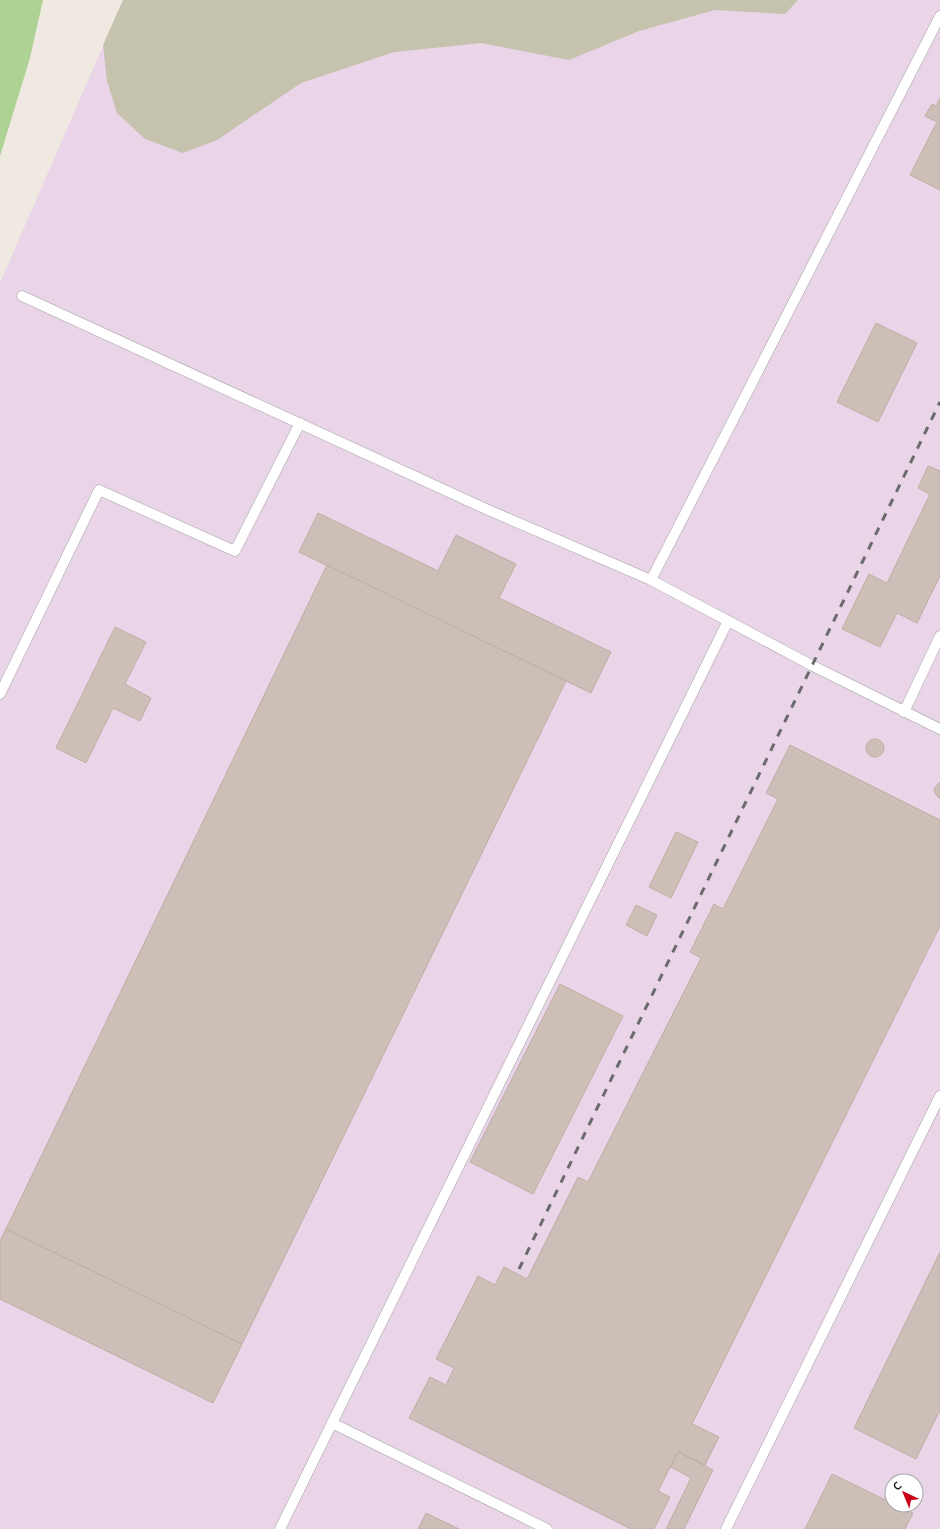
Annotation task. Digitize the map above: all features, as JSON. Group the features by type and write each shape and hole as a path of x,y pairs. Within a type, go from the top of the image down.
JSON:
{"lane":[{"path":"651,580 940,16"},
{"path":"22,296 486,508 651,580 940,730"},
{"path":"0,694 99,490 235,552 300,423"},
{"path":"280,1529 728,621"},
{"path":"904,712 940,636"},
{"path":"726,1529 940,1096"},
{"path":"332,1423 547,1529"}],"shaded area":[{"path":"123,0 940,0 940,1529 0,1529 0,283"},
{"path":"123,0 798,0 785,14 715,10 639,31 569,60 481,43 394,52 301,83 217,140 183,153 145,139 117,113 107,81 103,45"}],"green space":[{"path":"0,0 43,0 30,58 0,156"}],"building":[{"path":"940,98 940,190 910,175 937,122 925,116 932,104 936,106"},
{"path":"876,323 917,343 878,422 837,402"},
{"path":"928,466 940,471 940,576 917,623 897,613 880,647 842,629 869,574 887,583 930,494 918,488"},
{"path":"318,513 438,571 456,535 516,564 499,598 611,652 591,693 299,552"},
{"path":"327,565 566,681 242,1344 6,1229"},
{"path":"115,627 146,642 125,684 151,698 140,721 113,708 86,763 56,748"},
{"path":"875,739 881,742 884,748 881,754 875,757 869,754 866,748 869,742"},
{"path":"790,745 940,820 940,926 692,1424 719,1437 705,1465 678,1452 658,1491 670,1497 654,1529 631,1529 409,1418 430,1377 446,1385 454,1368 436,1359 478,1276 495,1285 504,1267 527,1279 578,1177 588,1182 701,958 690,952 714,904 723,909 778,799 766,793"},
{"path":"940,782 940,799 936,795 934,789"},
{"path":"676,832 698,842 671,898 649,887"},
{"path":"636,905 657,915 647,936 626,925"},
{"path":"560,984 623,1016 533,1194 470,1162"},
{"path":"6,1229 242,1344 213,1403 0,1299 0,1241"},
{"path":"940,1252 940,1410 916,1459 854,1428"},
{"path":"678,1452 713,1470 684,1529 666,1529 691,1478 671,1467"},
{"path":"832,1474 884,1499 884,1513 913,1513 905,1529 805,1529"},
{"path":"426,1513 459,1529 418,1529"}],"railway":[{"path":"519,1269 940,402"}]}
